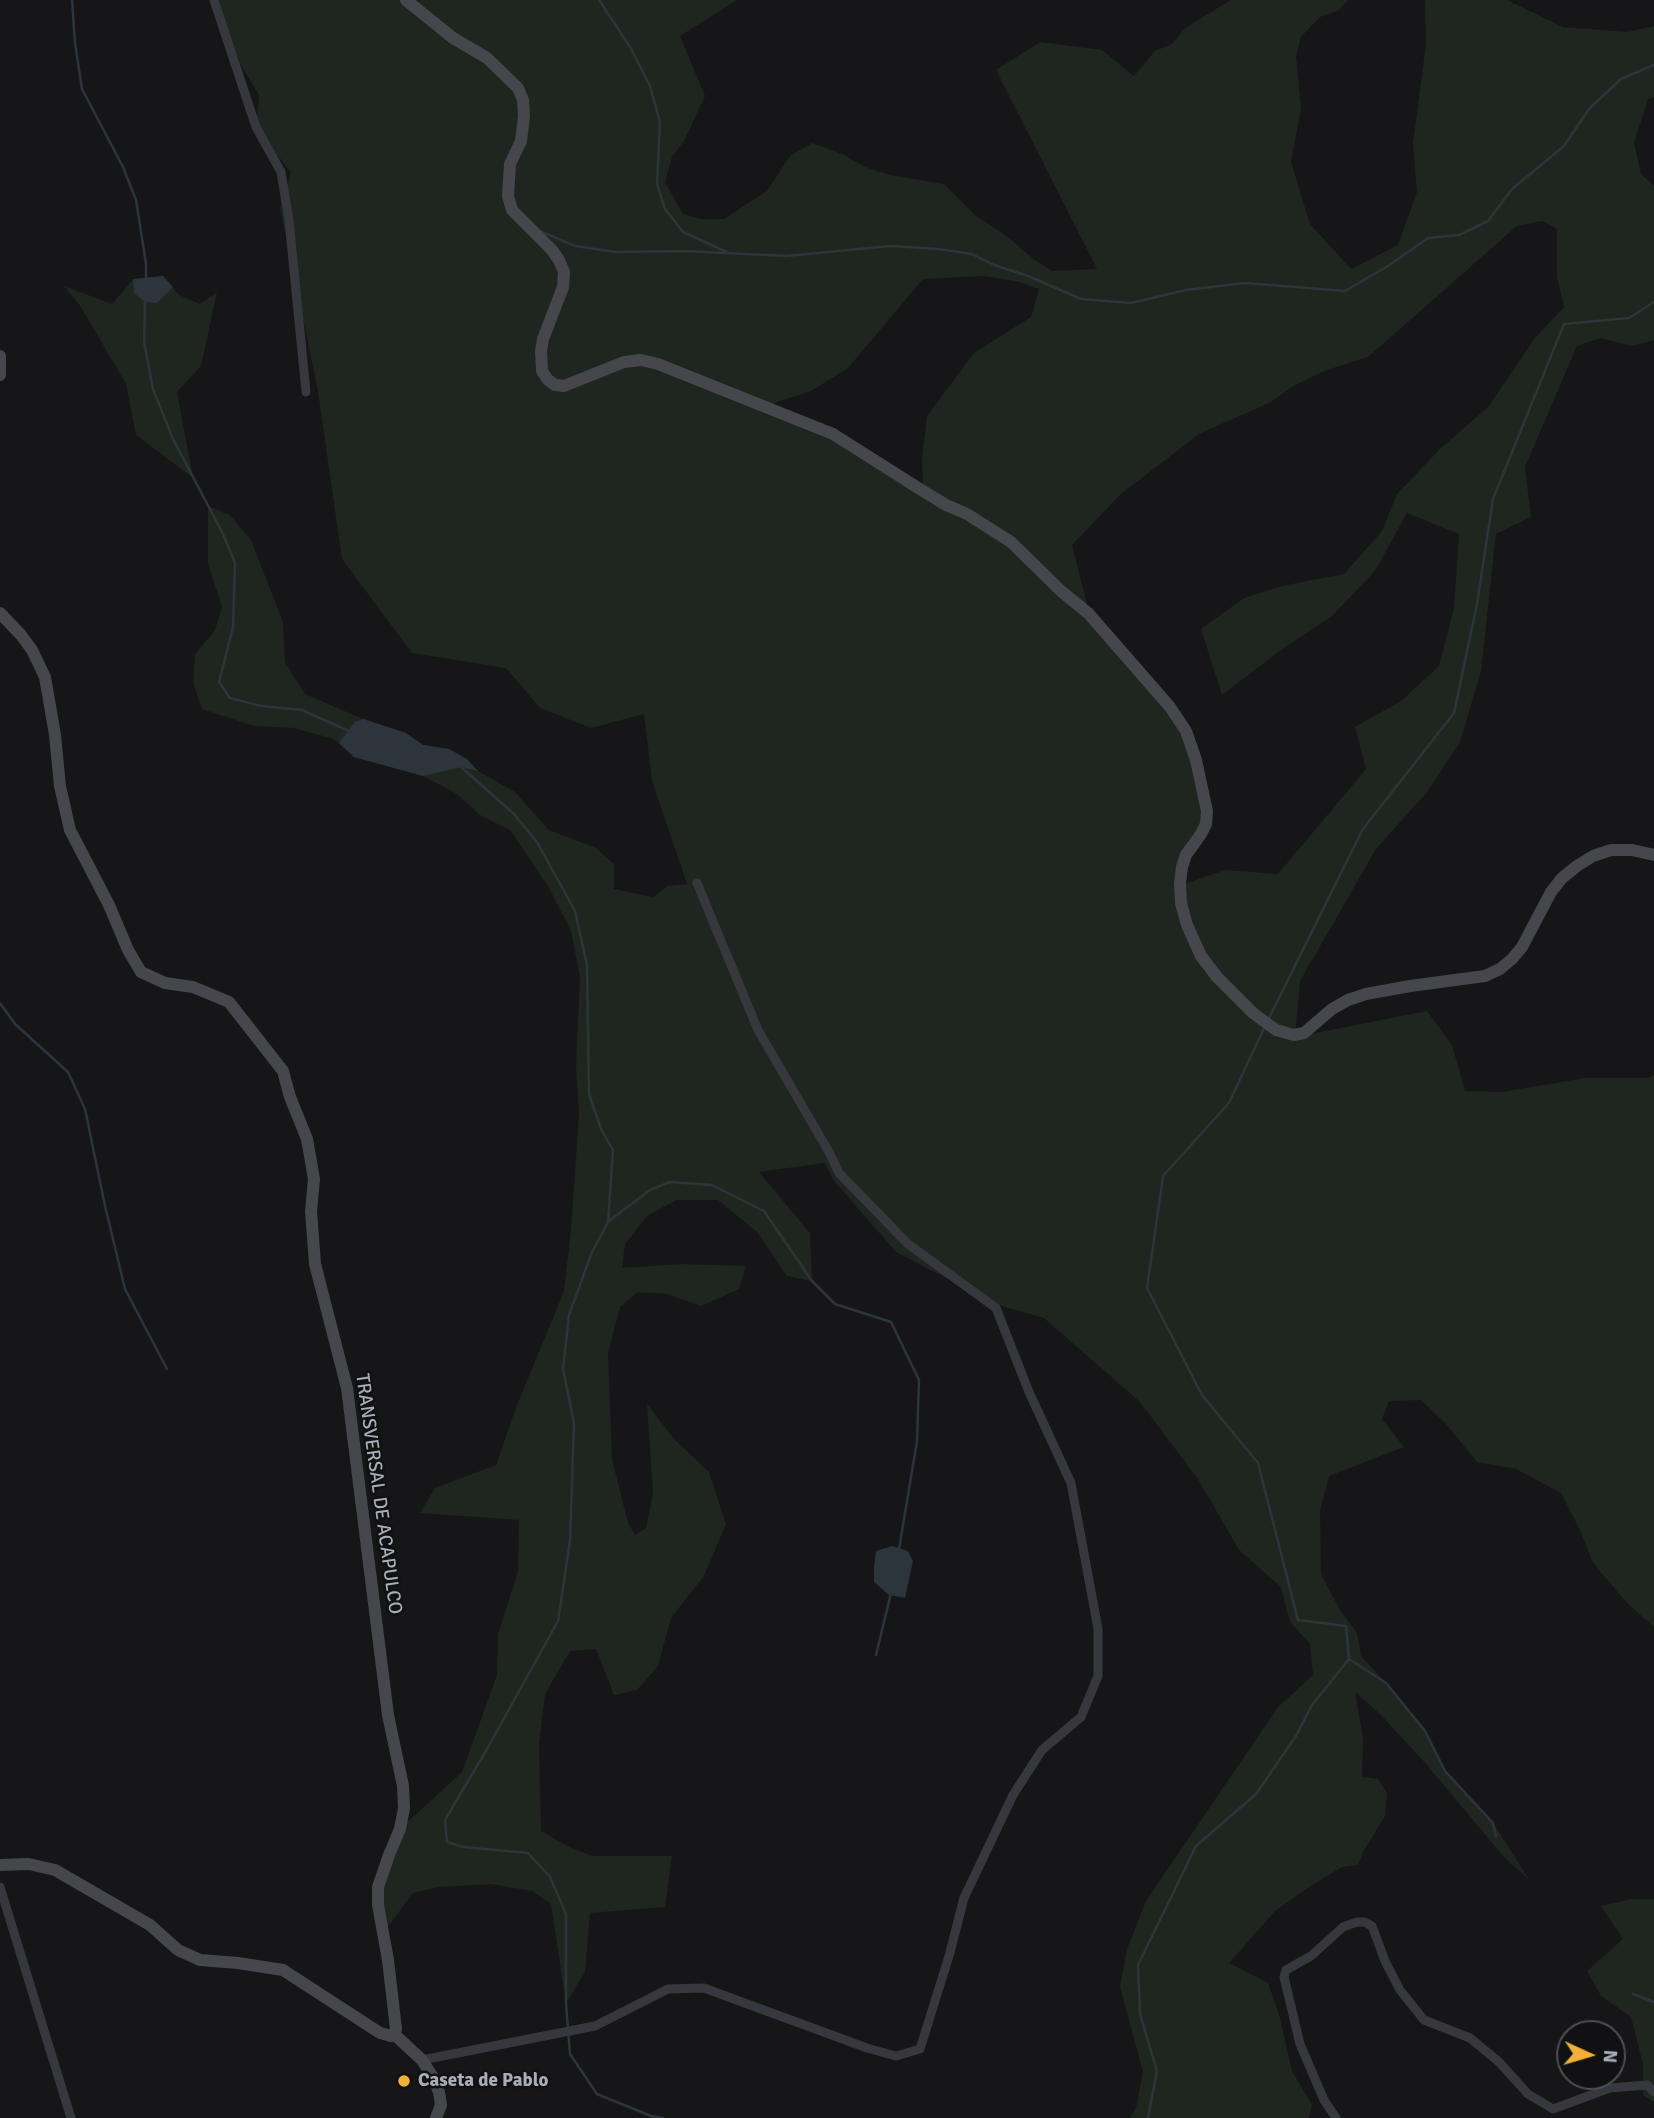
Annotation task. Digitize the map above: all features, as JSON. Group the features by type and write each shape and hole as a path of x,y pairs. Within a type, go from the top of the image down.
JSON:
{"street":[{"path":"214,0 256,127 281,172 289,220 306,392"},
{"path":"406,0 453,38 487,58 518,88 523,100 521,141 510,164 508,195 512,211 552,250 564,272 563,287 541,351 542,371 548,380 564,386 624,362 641,360 658,364 833,434 1011,542 1089,614 1170,707 1186,732 1196,760 1207,811 1206,824 1185,855 1182,867 1181,903 1187,925 1201,956 1217,977 1253,1013 1276,1030 1294,1035 1304,1033 1332,1009 1366,994 1485,975 1500,969 1522,947 1551,892 1562,878 1577,866 1593,856 1611,850 1632,850 1654,855"},
{"path":"0,356 0,375"},
{"name":"TRANSVERSAL DE ACAPULCO","path":"0,613 32,650 45,677 60,786 70,830 109,905 128,950 141,972 165,983 193,988 229,1002 283,1071 307,1139 314,1179 311,1210 315,1264 347,1388 386,1703 403,1787 404,1808 400,1829 378,1887 378,1905 396,2029 394,2034"},
{"path":"422,2060 595,2026 668,1989 704,1989 896,2056 920,2049 964,1898 1002,1818 1013,1795 1042,1750 1081,1717 1098,1676 1098,1629 1071,1483 1029,1392 996,1308 908,1244 839,1172 758,1030 697,883"},
{"path":"0,1865 29,1864 55,1870 150,1925 178,1950 200,1960 283,1970 380,2034 394,2034 422,2060 439,2092 441,2105 436,2118"},
{"path":"0,1887 71,2118"},
{"path":"1336,2118 1324,2100 1300,2044 1284,1977 1286,1970 1311,1956 1343,1927 1357,1922 1372,1926 1385,1961 1400,1990 1424,2020 1470,2038 1499,2062 1528,2094 1553,2109 1610,2088 1647,2085 1654,2092"}],"shaded area":[{"path":"219,0 405,0 419,11 416,0 737,0 680,36 705,96 684,141 672,157 665,182 683,214 701,219 724,219 767,191 790,156 812,143 890,175 944,184 975,215 1052,271 1097,269 996,70 1040,42 1102,50 1134,76 1155,51 1172,44 1185,28 1231,0 1348,0 1339,10 1320,17 1301,37 1296,56 1301,109 1291,162 1310,224 1351,269 1398,245 1417,192 1413,143 1426,44 1425,0 1507,0 1563,27 1627,32 1654,26 1654,97 1648,99 1634,143 1641,174 1654,186 1654,340 1632,346 1601,338 1577,346 1525,467 1531,517 1496,534 1481,671 1460,742 1428,791 1376,849 1300,981 1295,1037 1427,1011 1452,1045 1465,1091 1501,1092 1585,1078 1648,1078 1654,1075 1654,1627 1627,1603 1593,1563 1561,1493 1516,1469 1477,1462 1446,1424 1421,1400 1389,1401 1382,1419 1404,1447 1329,1476 1320,1511 1321,1574 1339,1608 1357,1633 1361,1656 1425,1731 1445,1771 1493,1823 1530,1881 1503,1856 1380,1714 1355,1692 1363,1738 1362,1777 1378,1779 1387,1793 1385,1816 1358,1865 1342,1867 1275,1911 1229,1963 1268,1983 1279,2014 1292,2071 1312,2105 1309,2118 1130,2118 1136,2108 1143,2072 1120,1987 1127,1949 1146,1901 1278,1707 1313,1675 1310,1644 1290,1622 1281,1587 1239,1550 1198,1479 1140,1402 1044,1318 998,1305 896,1252 834,1181 825,1163 759,1172 810,1233 812,1281 787,1276 757,1232 718,1200 677,1200 648,1215 625,1244 622,1268 680,1264 746,1266 739,1289 701,1306 667,1294 638,1292 620,1307 608,1353 612,1459 628,1523 635,1535 646,1528 653,1493 647,1404 674,1439 709,1472 726,1524 704,1576 671,1618 658,1666 637,1690 614,1695 596,1649 570,1651 545,1694 539,1745 541,1831 592,1856 672,1856 665,1907 590,1913 585,1972 566,2003 551,1904 532,1891 491,1884 439,1887 413,1893 384,1932 378,1905 400,1829 462,1772 497,1675 498,1634 518,1572 519,1520 420,1513 435,1488 496,1465 517,1405 564,1291 579,1115 576,1066 580,977 571,931 549,888 510,830 480,815 457,794 423,776 354,757 334,739 294,728 254,726 202,709 193,683 195,654 215,630 222,607 208,564 208,506 230,515 251,540 283,622 285,662 305,694 363,719 406,733 423,745 449,749 467,759 478,771 515,792 549,830 596,848 614,864 614,889 653,897 668,886 687,884 652,781 644,714 591,728 540,708 506,668 412,653 342,559 318,391 280,208 291,173 256,127 259,95 242,67 226,28","holes":["1542,221 1557,229 1557,277 1564,307 1535,338 1488,407 1440,449 1397,494 1382,531 1344,574 1282,586 1244,598 1201,629 1222,695 1281,650 1332,616 1375,571 1407,513 1459,534 1454,608 1439,666 1401,701 1355,727 1366,769 1278,874 1225,870 1181,885 1191,846 1207,811 1186,731 1090,616 1072,545 1121,494 1199,434 1271,402 1295,385 1327,370 1368,357 1517,226","985,276 1019,282 1039,289 1031,317 974,353 927,416 922,459 923,493 834,437 762,407 811,391 848,368 923,279"]},
{"path":"163,276 179,295 200,304 217,292 201,366 177,392 193,478 136,435 126,384 81,307 64,286 112,304 133,279"},
{"path":"163,276 173,287 157,303 145,302 134,293 133,279"},
{"path":"363,719 406,733 423,745 449,749 467,759 478,771 461,767 423,776 354,757 339,743 355,722"},
{"path":"892,1546 908,1551 913,1561 905,1598 889,1595 874,1582 876,1551"},
{"path":"1631,1899 1654,1899 1654,2102 1643,2095 1643,2064 1631,2017 1601,1996 1587,1971 1623,1939 1601,1906"}],"waterway":[{"path":"72,0 82,89 123,167 136,200 146,279"},
{"path":"599,0 630,47 650,86 660,122 657,184 665,209 683,232 727,252"},
{"path":"540,231 575,246 616,252 685,251 786,256 891,246 939,249 972,254 1081,299 1131,303 1186,290 1245,283 1345,291 1428,238 1459,235 1488,221 1512,189 1564,146 1589,109 1621,79 1654,65"},
{"path":"145,300 144,342 153,389 173,439 223,534 235,563 233,627 219,682 230,698 261,706 302,710 351,732"},
{"path":"1268,1020 1363,829 1454,713 1477,604 1493,499 1564,324 1629,318 1654,302"},
{"path":"460,766 514,814 537,842 575,911 587,965 589,1094 601,1129 613,1150 608,1222 592,1252 569,1315 563,1369 574,1423 570,1541 558,1621 445,1820 447,1842 463,1847 528,1853 550,1877 566,1914 566,2003 570,2054 597,2094 651,2116 663,2118"},
{"path":"0,1003 15,1024 68,1072 85,1109 125,1289 167,1369"},
{"path":"1148,2118 1157,2071 1140,2014 1138,1965 1196,1846 1256,1794 1296,1736 1312,1705 1349,1659 1346,1626 1298,1620 1258,1463 1202,1395 1147,1288 1163,1176 1229,1103 1265,1026"},
{"path":"609,1221 650,1190 670,1182 712,1185 764,1211 812,1281 835,1304 891,1322 919,1380 917,1441 899,1549"},
{"path":"876,1655 891,1593"},
{"path":"1349,1659 1386,1683 1425,1731 1445,1771 1493,1823 1496,1836"},
{"path":"1633,1994 1654,2002"}],"place":[{"name":"Caseta de Pablo","path":"404,2081"}]}
